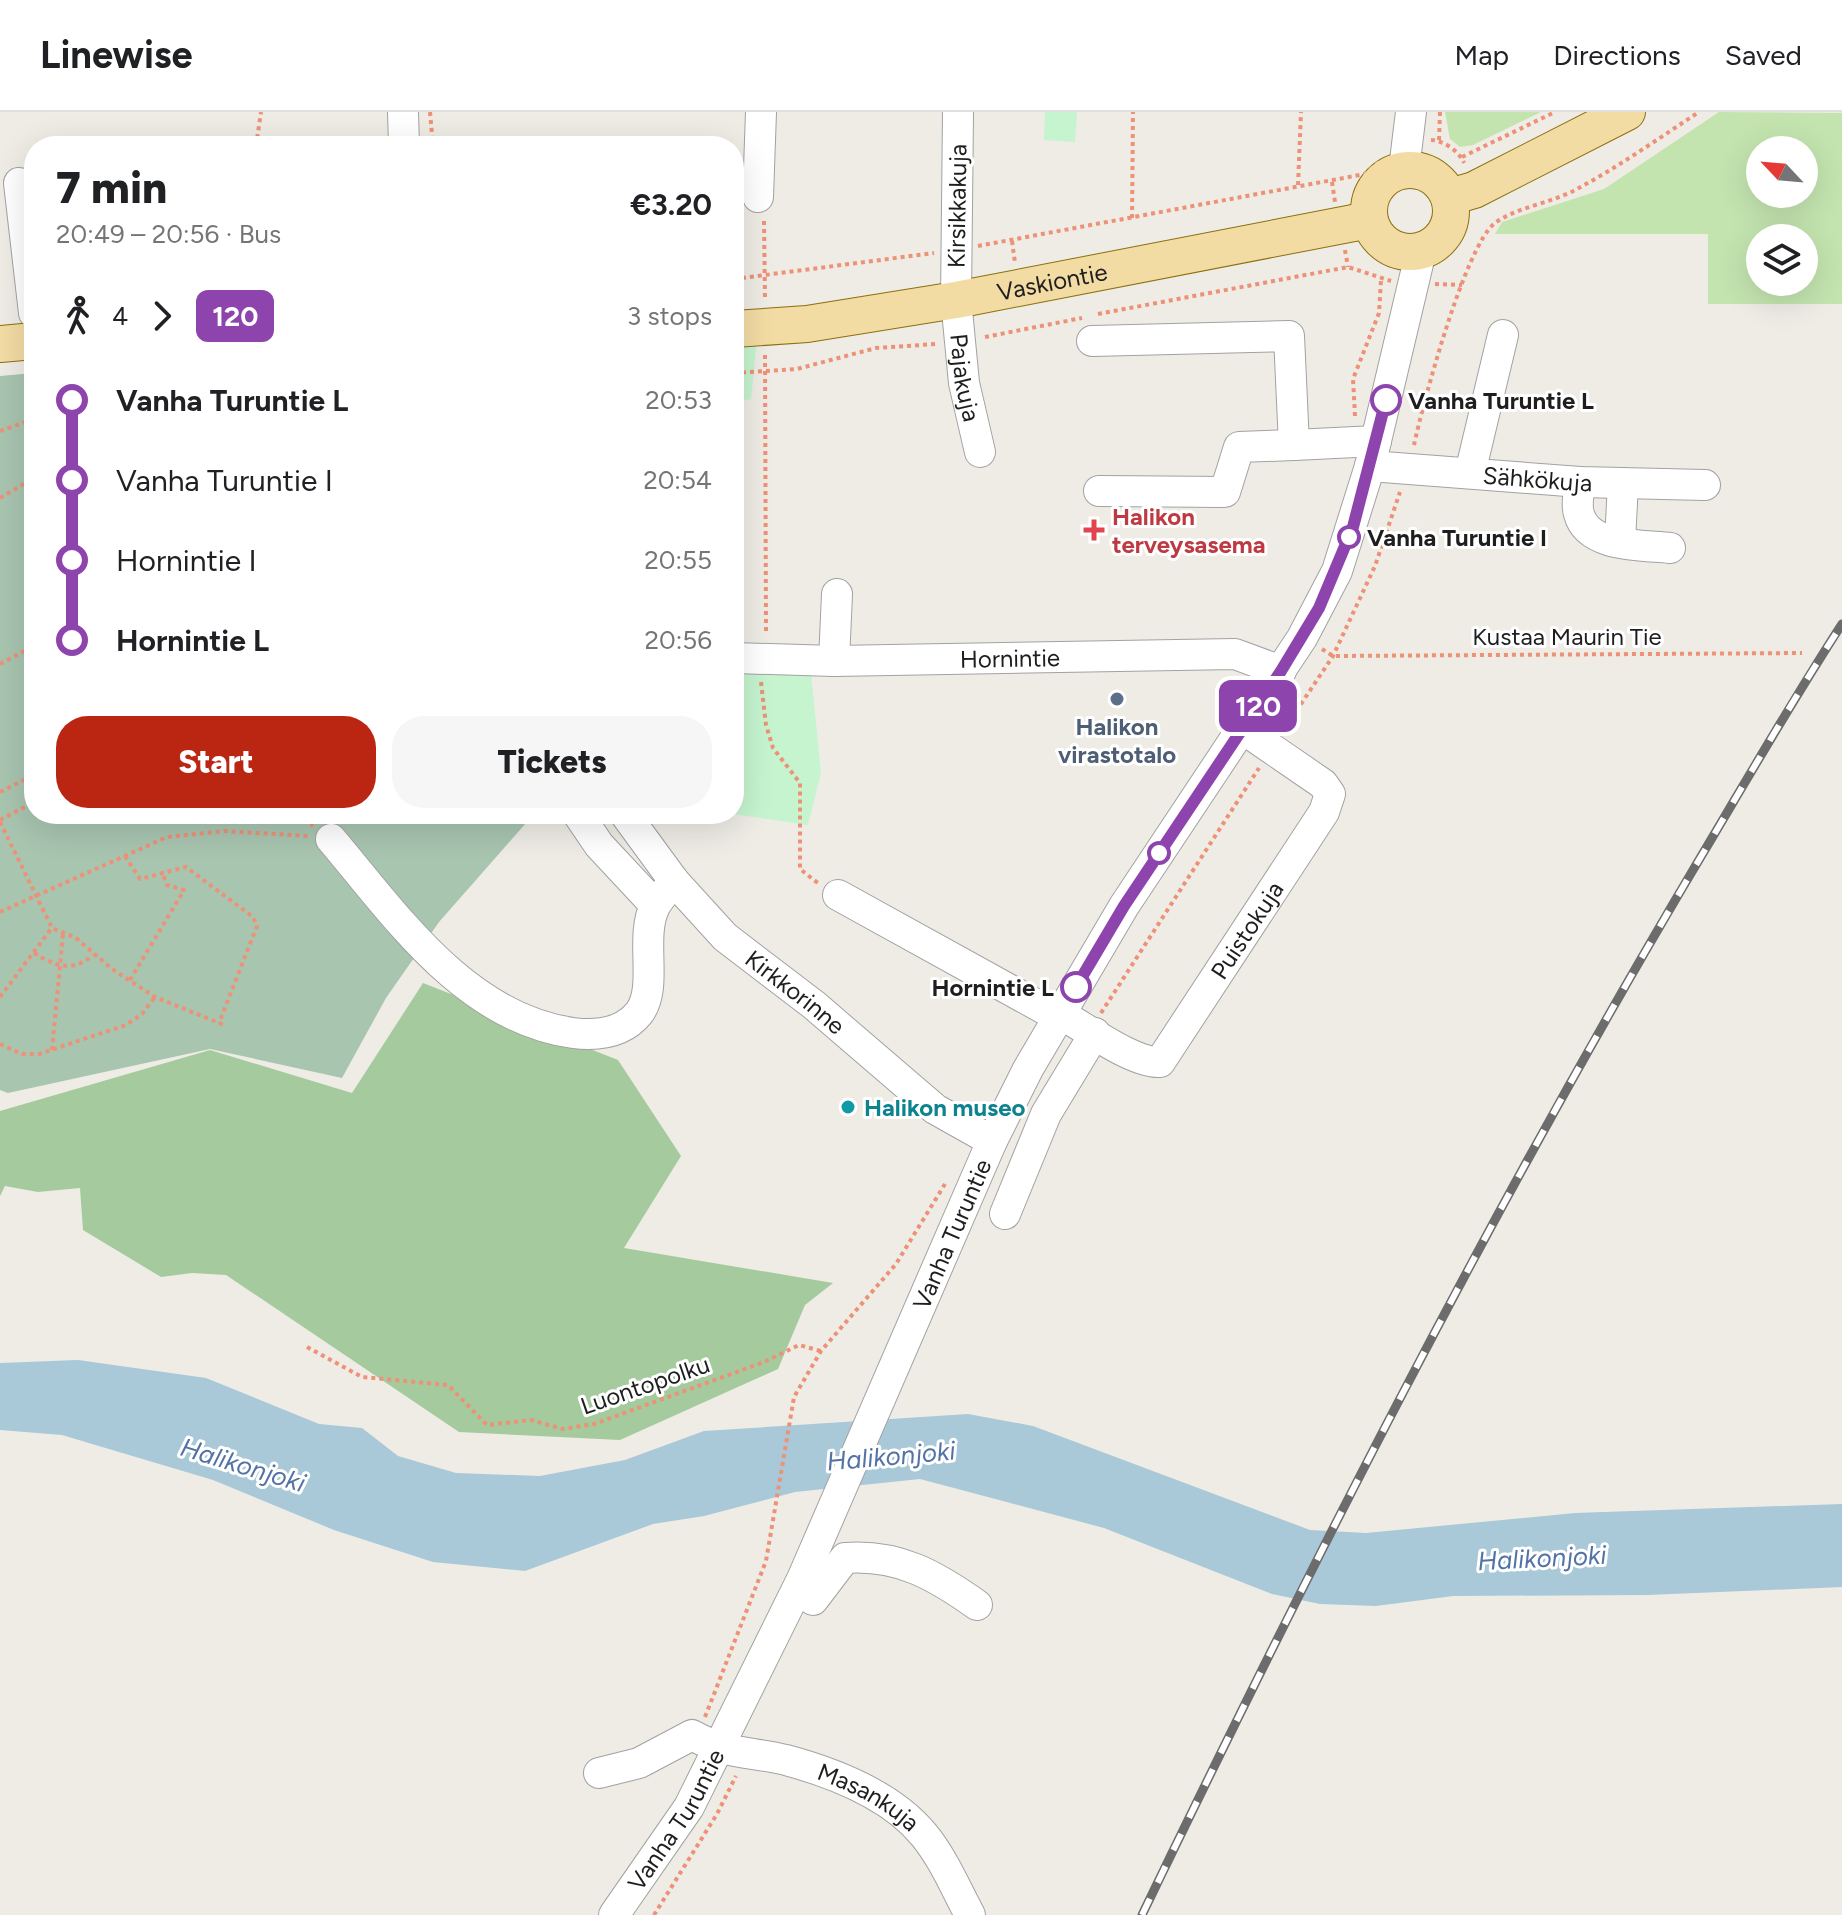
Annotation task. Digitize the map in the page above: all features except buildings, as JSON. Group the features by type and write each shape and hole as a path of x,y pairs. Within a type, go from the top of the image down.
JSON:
{"main road":[{"path":"1450,197 1474,190 1627,112"},
{"path":"1407,140 1450,197 1452,209 1446,231 1417,267 1380,240 1369,220 1374,189 1407,140"},
{"name":"Vaskiontie","path":"750,337 1369,220"},
{"path":"0,344 24,342"}],"street":[{"path":"403,112 404,136"},
{"path":"758,197 761,112"},
{"name":"Kirsikkakuja","path":"956,300 958,112"},
{"path":"19,183 24,226"},
{"name":"Vanha Turuntie","path":"614,1915 689,1807 705,1742 808,1590 913,1324 992,1141 1124,906 1281,671 1337,571 1417,267"},
{"name":"Pajakuja","path":"956,300 964,383 980,452"},
{"path":"1470,473 1503,335"},
{"path":"1092,341 1289,336 1294,445"},
{"name":"Sähkökuja","path":"1099,491 1225,492 1239,447 1294,445 1367,449 1470,473 1580,482 1632,476 1705,485"},
{"path":"1620,542 1632,476"},
{"path":"1580,482 1578,513 1585,527 1602,539 1658,555"},
{"path":"834,661 837,594"},
{"name":"Hornintie","path":"744,658 834,661 1235,654 1281,671"},
{"name":"Puistokuja","path":"838,895 1149,1063 1160,1062 1324,812 1330,794 1323,784 1243,729"},
{"path":"585,824 599,845 655,905"},
{"path":"599,845 626,824"},
{"name":"Kirkkorinne","path":"632,824 674,881 725,937 814,1005 897,1080 935,1109 992,1141"},
{"path":"331,839 407,929 466,985 516,1017 566,1032 607,1033 630,1021 641,1010 647,996 648,935 655,905 674,881"},
{"path":"1005,1214 1046,1114 1095,1033"},
{"path":"808,1590 845,1558 866,1556 895,1560 939,1577 977,1605"},
{"path":"599,1773 705,1742"},
{"name":"Masankuja","path":"705,1742 804,1766 853,1785 902,1813 925,1836 970,1915"}],"path":[{"path":"257,136 261,112"},
{"path":"430,112 432,136"},
{"path":"1132,218 1133,112"},
{"path":"1298,185 1301,112"},
{"path":"1439,140 1440,112"},
{"path":"744,278 957,250 1365,174 1380,160 1391,142 1439,140 1462,157 1555,112"},
{"path":"1463,285 1479,247 1495,223 1575,190 1699,112"},
{"path":"744,372 821,365 876,348 960,341 1348,267 1381,280 1417,267"},
{"path":"1367,449 1353,379 1379,313 1381,280"},
{"path":"750,337 766,370 766,659 760,685 766,725 773,748 800,783 800,869 809,879 838,895"},
{"path":"0,431 24,423"},
{"path":"0,498 24,484"},
{"path":"0,664 24,651"},
{"name":"Kustaa Maurin Tie","path":"1333,656 1802,653"},
{"path":"0,792 24,780"},
{"path":"24,808 0,821 34,897 52,928 76,938 155,997 221,1024 256,922 191,869 182,866 140,879 124,855"},
{"path":"0,912 167,837 204,831 331,839"},
{"path":"130,980 184,890 167,885 162,872"},
{"path":"0,997 52,928"},
{"path":"52,1050 63,934"},
{"path":"34,953 60,967 81,964 93,955"},
{"path":"0,1044 22,1054 52,1050 126,1025 142,1014 155,997"},
{"name":"Vanha Turuntie","path":"705,1742 703,1724 720,1672 766,1561 794,1397 821,1351 896,1264 953,1171"},
{"name":"Luontopolku","path":"307,1347 362,1377 448,1385 487,1425 531,1420 563,1429 594,1424 764,1362 799,1345 821,1351"}],"green space":[{"path":"1045,112 1077,112 1075,142 1044,140"},
{"path":"1445,112 1541,112 1473,145 1460,147 1450,139"},
{"path":"1719,112 1842,113 1842,304 1708,304 1708,234 1495,234 1502,222 1604,189"},
{"path":"757,338 751,399 744,401 744,339"},
{"path":"24,374 24,824 525,824 439,922 386,998 342,1078 210,1049 8,1093 0,1090 0,376"},
{"path":"744,671 811,673 821,773 808,825 744,815"},
{"path":"423,983 618,1060 681,1156 624,1248 833,1283 805,1305 778,1369 620,1440 459,1432 226,1275 192,1273 161,1277 83,1230 80,1188 38,1192 5,1186 0,1196 0,1111 210,1050 352,1093"}],"water":[{"name":"Halikonjoki","path":"78,1360 206,1378 319,1424 362,1428 398,1456 456,1473 540,1476 625,1460 704,1431 968,1414 1033,1426 1310,1530 1366,1533 1575,1513 1842,1504 1842,1587 1647,1595 1453,1596 1376,1606 1320,1604 1272,1594 1104,1528 920,1479 795,1492 704,1516 653,1524 525,1571 433,1562 334,1530 213,1480 62,1435 0,1430 0,1363"}],"railway":[{"path":"1142,1915 1338,1518 1475,1256 1619,998 1766,746 1842,624"}],"bus line":[{"name":"120","path":"1076,987 1124,906 1281,671 1319,608 1353,527 1386,400"}],"place":[{"name":"Vanha Turuntie L","path":"1386,400"},
{"name":"Halikon terveysasema","path":"1094,530"},
{"name":"Vanha Turuntie I","path":"1349,537"},
{"name":"Halikon virastotalo","path":"1117,699"},
{"name":"Hornintie L","path":"1076,987"},
{"name":"Halikon museo","path":"848,1107"}]}
